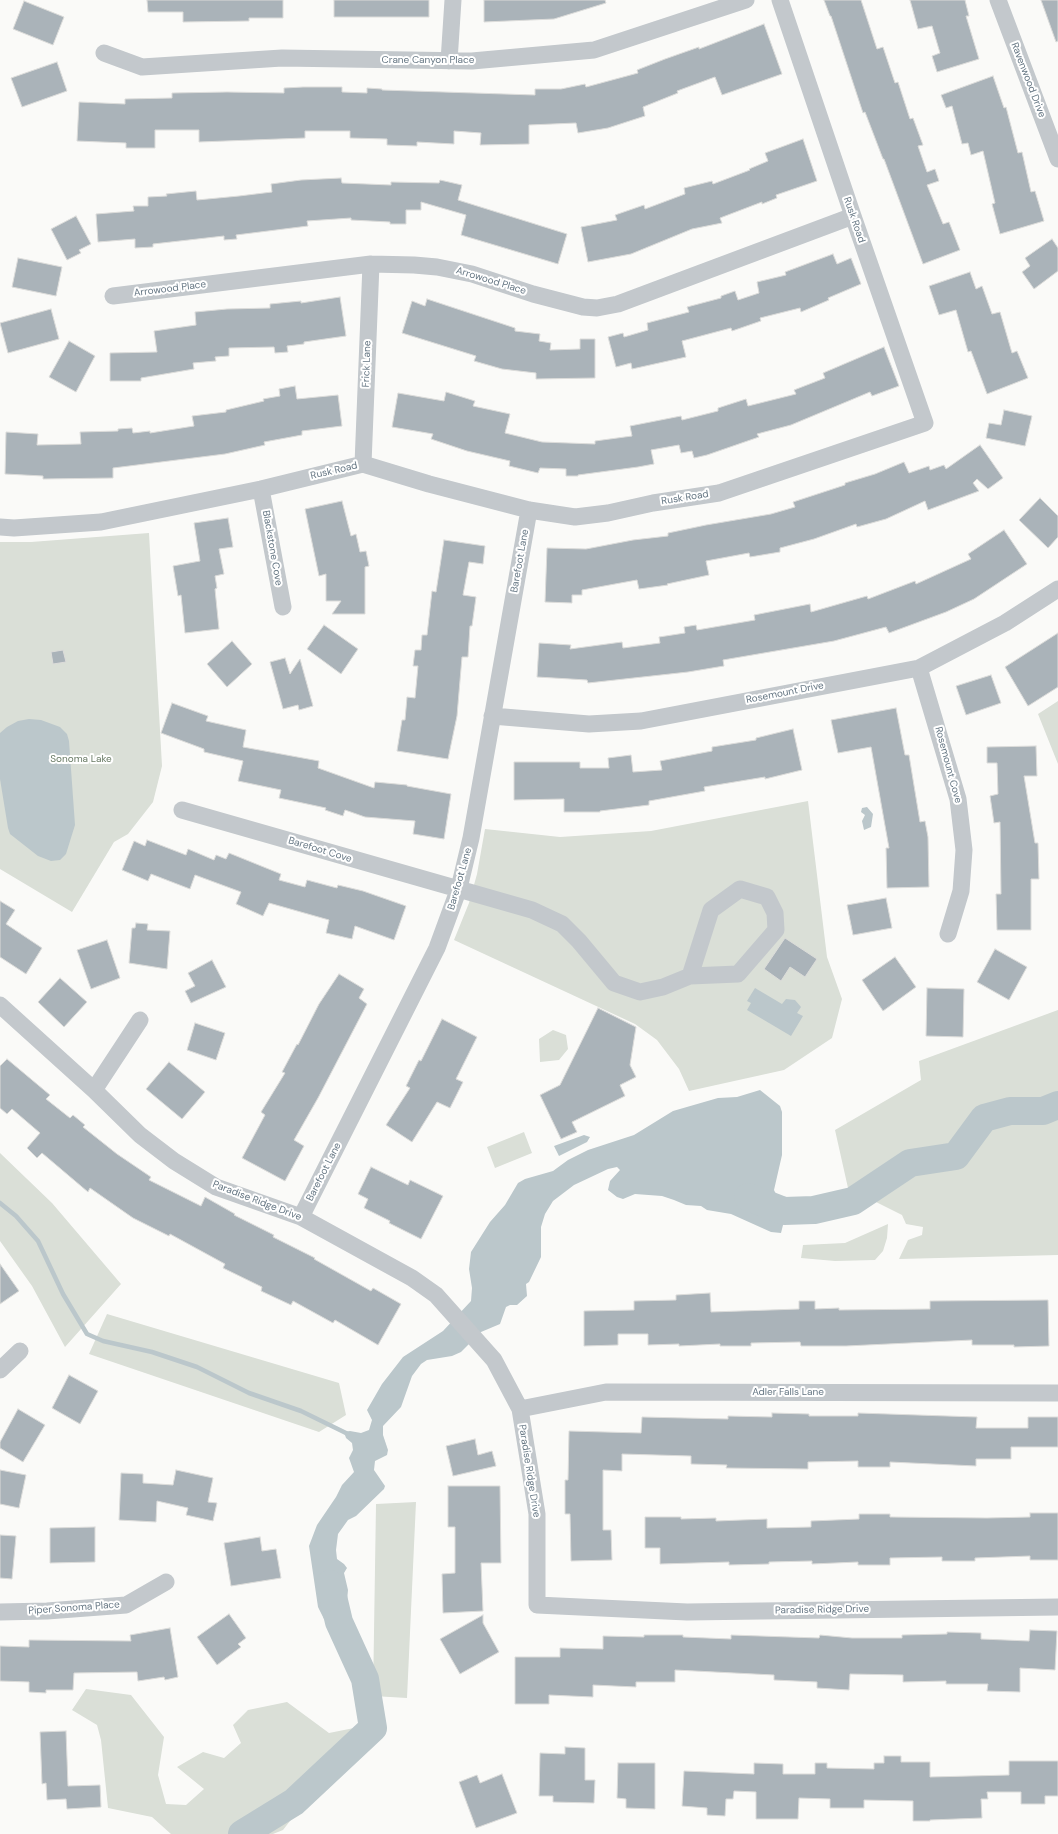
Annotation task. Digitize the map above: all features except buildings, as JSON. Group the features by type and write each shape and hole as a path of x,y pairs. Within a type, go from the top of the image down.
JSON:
{"street":[{"path":"449,61 453,0"},
{"name":"Crane Canyon Place","path":"104,53 142,67 282,58 472,61 594,50 746,0"},
{"name":"Rusk Road","path":"0,527 14,528 100,522 261,489 364,464 429,484 529,510 575,517 608,513 653,503 719,493 926,423 853,216 780,0"},
{"name":"Ravenwood Drive","path":"998,0 1058,159"},
{"name":"Arrowood Place","path":"113,296 371,264 437,267 472,274 533,294 583,307 597,308 618,304 853,216"},
{"name":"Frick Lane","path":"364,464 371,264"},
{"name":"Blackstone Cove","path":"261,489 283,607"},
{"name":"Barefoot Lane","path":"301,1217 438,948 458,888 471,838 529,510"},
{"name":"Rosemount Drive","path":"492,716 589,724 641,721 919,668 1006,623 1058,589"},
{"name":"Rosemount Cove","path":"919,668 958,799 964,850 961,891 948,934"},
{"name":"Barefoot Cove","path":"182,810 370,865 458,888 532,910 562,924 579,941 614,982 640,992 677,982 690,976 738,974 776,930 775,913 767,896 740,889 711,910 690,976"},
{"name":"Paradise Ridge Drive","path":"0,1005 94,1090 140,1135 174,1161 216,1187 301,1217 412,1278 436,1295 494,1360 520,1409 537,1514 537,1605 687,1612 1058,1607"},
{"path":"94,1090 140,1020"},
{"path":"0,1370 20,1351"},
{"name":"Adler Falls Lane","path":"520,1409 606,1392 1058,1393"},
{"name":"Piper Sonoma Place","path":"0,1612 47,1611 126,1605 166,1582"}],"green space":[{"name":"Sonoma Lake","path":"149,533 162,766 153,802 128,834 114,842 72,912 0,869 0,542 31,542"},
{"path":"1058,701 1058,764 1038,714"},
{"path":"808,801 827,957 842,999 832,1038 784,1070 689,1091 679,1069 657,1040 635,1024 454,940 469,903 477,874 485,829 560,837 651,831"},
{"path":"1058,1010 1058,1255 899,1259 908,1240 922,1235 923,1227 906,1224 902,1215 848,1188 835,1130 921,1080 919,1061"},
{"path":"553,1030 566,1035 568,1049 559,1060 540,1062 539,1039"},
{"path":"524,1132 532,1153 495,1168 487,1147"},
{"path":"0,1153 52,1203 121,1284 65,1347 32,1286 0,1241"},
{"path":"888,1224 887,1238 883,1251 875,1260 835,1261 801,1258 803,1245 845,1243"},
{"path":"107,1314 339,1383 346,1415 319,1432 89,1354"},
{"path":"416,1502 407,1698 373,1696 376,1504"},
{"path":"86,1689 131,1695 164,1737 158,1775 166,1804 186,1805 204,1789 177,1767 203,1752 224,1758 241,1743 233,1725 248,1710 287,1702 329,1733 364,1726 283,1830 273,1834 171,1834 152,1817 108,1808 101,1740 97,1725 72,1710"}],"shaded area":[{"path":"29,719 41,720 60,727 67,734 69,741 75,825 66,854 60,860 51,861 38,856 10,834 8,828 0,779 0,733 18,721"},
{"path":"867,807 873,814 871,827 864,830 862,821 865,815 861,812 862,808"},
{"path":"755,988 782,1004 786,999 795,1000 801,1007 797,1013 803,1016 791,1036 747,1010 751,1003 747,1001"},
{"path":"760,1090 780,1106 782,1112 782,1155 774,1190 784,1211 781,1233 771,1232 731,1214 707,1210 701,1206 686,1205 662,1196 635,1194 623,1199 617,1197 608,1190 610,1181 620,1170 617,1167 608,1169 574,1185 553,1201 545,1214 541,1227 541,1257 529,1282 526,1284 527,1296 517,1305 510,1305 506,1307 500,1324 481,1332 461,1352 452,1356 427,1360 421,1364 412,1376 401,1407 383,1426 383,1435 388,1450 387,1455 375,1461 374,1470 385,1486 384,1489 356,1516 348,1520 338,1534 336,1550 337,1559 347,1568 344,1573 348,1590 346,1611 344,1619 335,1624 324,1619 318,1607 309,1546 317,1525 336,1497 342,1485 354,1472 349,1458 353,1450 352,1443 346,1438 344,1432 350,1431 361,1433 369,1430 372,1420 367,1410 382,1384 403,1357 443,1331 471,1301 472,1288 469,1269 471,1252 490,1222 505,1205 518,1183 525,1179 553,1171 568,1160 588,1150 634,1135 673,1111 718,1098 737,1097"},
{"path":"584,1135 590,1137 587,1142 559,1156 554,1146"}],"waterway":[{"path":"748,1197 784,1211 814,1210 853,1201 910,1163 956,1156 984,1118 1010,1111 1043,1111 1058,1105"},
{"path":"0,1203 16,1216 38,1241 63,1294 87,1334 103,1341 152,1352 197,1367 249,1393 301,1411 348,1434"},
{"path":"242,1834 294,1802 373,1728 365,1679 339,1622 330,1584"}]}
